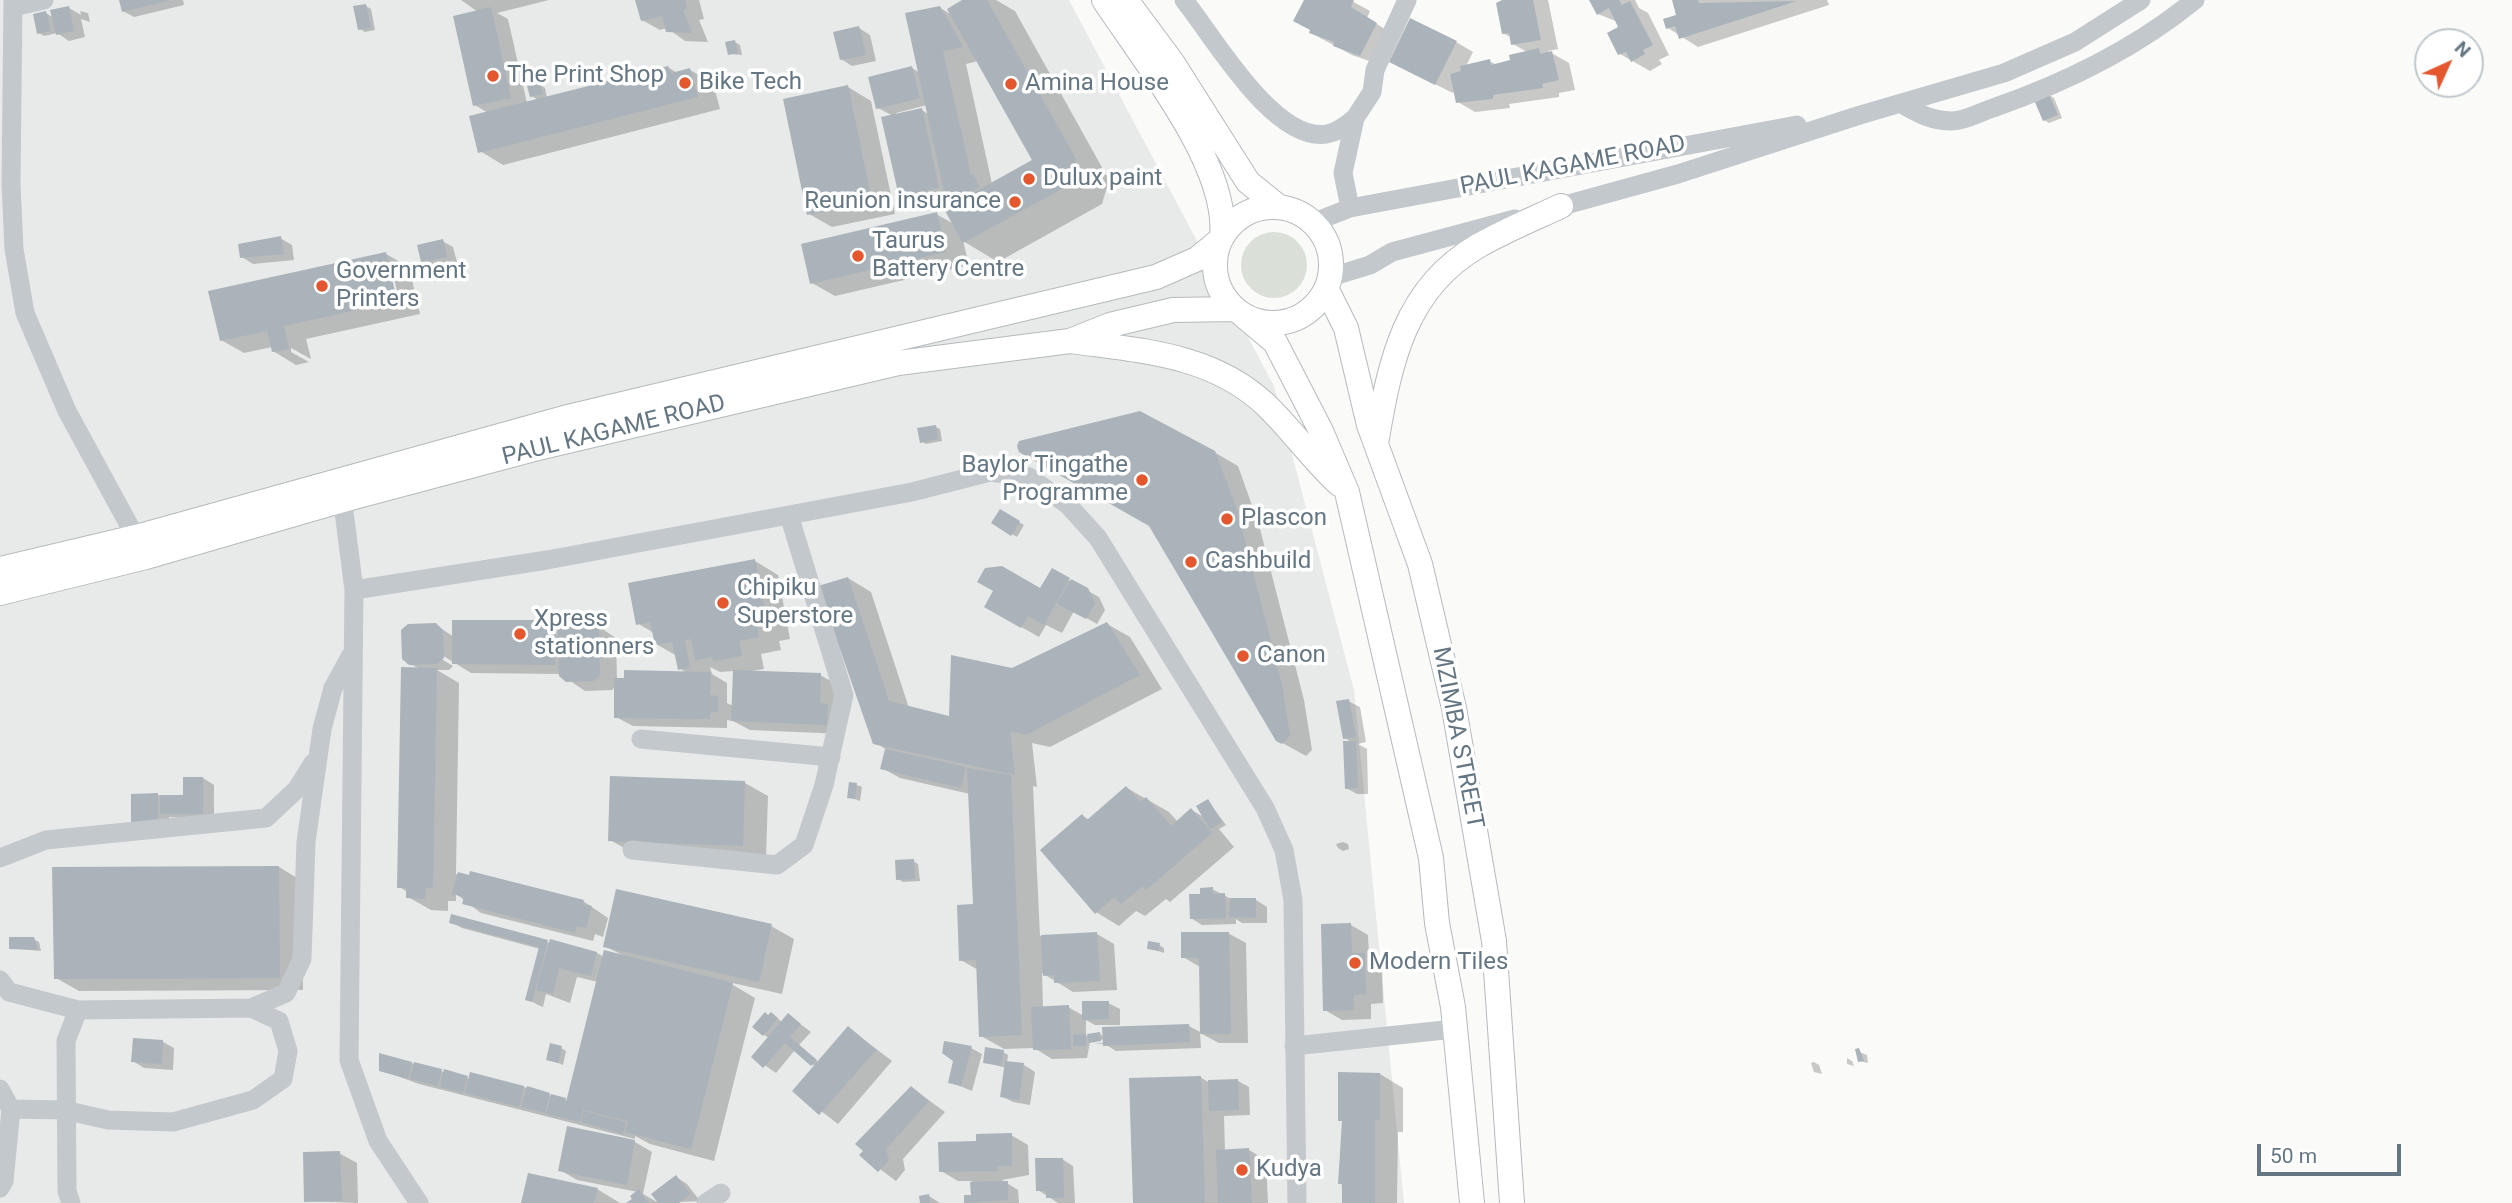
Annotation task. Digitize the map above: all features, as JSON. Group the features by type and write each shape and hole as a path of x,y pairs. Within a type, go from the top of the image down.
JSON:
{"main road":[{"path":"1104,0 1195,141 1216,186 1223,220 1215,272 1219,288 1239,313 1275,324 1291,321 1318,304 1329,283 1331,255 1324,235 1309,219 1285,208 1248,182 1172,62 1126,0"},
{"path":"1376,444 1387,379 1405,324 1431,285 1476,247 1560,206"},
{"path":"341,490 564,418 1156,277 1197,259 1246,213 1285,208"},
{"name":"MZIMBA STREET","path":"1329,283 1346,328 1376,444 1420,564 1454,708 1494,941 1512,1203"},
{"name":"PAUL KAGAME ROAD","path":"0,593 141,547 341,490 542,447 898,363 1070,341 1110,325 1173,310 1239,313"},
{"name":"MZIMBA STREET","path":"1239,313 1275,342 1321,431 1347,492 1431,858 1437,923 1454,1029 1472,1203"},
{"path":"1070,341 1200,363 1236,381 1266,405 1316,463 1347,492"},
{"path":"0,569 141,547"}],"street":[{"path":"44,0 13,3 11,197 14,249 25,313 67,411 141,547"},
{"path":"1184,0 1245,81 1273,112 1297,128 1313,134 1335,131 1355,118 1373,92 1375,70 1407,0"},
{"name":"PAUL KAGAME ROAD","path":"1329,283 1392,252 1678,174 1860,115 2004,73 2075,42 2141,0"},
{"path":"1902,104 1928,119 1955,121 2018,99 2103,61 2145,36 2195,0"},
{"name":"PAUL KAGAME ROAD","path":"1285,208 1317,221 1350,208 1692,142 1860,115"},
{"path":"1350,208 1343,173 1355,118"},
{"path":"354,590 547,559 789,515 912,492 990,472 1029,477 1068,505 1098,538 1184,672 1265,808 1284,850 1293,900 1297,1203"},
{"path":"341,490 354,590 349,1060 378,1141 419,1203"},
{"path":"632,850 777,865 804,845 831,757 844,695 789,515"},
{"path":"3,992 78,1010 251,1007 286,993 302,959 306,842 317,756 332,688 353,651"},
{"path":"641,739 831,757"},
{"path":"0,858 46,840 266,818 297,789 317,756"},
{"path":"11,1109 64,1110 108,1121 173,1122 253,1100 283,1079 288,1051 279,1021 251,1007"},
{"path":"71,1203 67,1191 64,1110 66,1041 78,1010"},
{"path":"1294,1046 1454,1029"},
{"path":"0,1089 11,1109 4,1181 0,1188"}],"shaded area":[{"path":"0,0 1069,0 1274,386 1354,690 1404,1203 0,1203"},
{"path":"1274,232 1287,235 1297,242 1304,252 1307,265 1304,278 1297,288 1287,295 1274,298 1261,295 1251,288 1244,278 1241,265 1244,252 1251,242 1261,235"}],"building":[{"path":"119,0 167,0 167,1 122,12"},
{"path":"635,0 685,0 687,9 683,10 692,33 666,32 662,16 641,21"},
{"name":"Amina House","path":"962,0 987,0 1076,159 1069,185 963,243 944,209 1032,160 947,9"},
{"path":"1304,0 1354,0 1351,7 1377,23 1360,56 1333,46 1334,42 1309,33 1310,30 1293,21"},
{"path":"1502,0 1533,0 1541,40 1511,45 1509,33 1502,34 1496,3"},
{"path":"1589,0 1619,0 1622,5 1630,1 1653,45 1643,50 1645,54 1631,62 1626,52 1618,55 1607,33 1618,27 1609,8 1597,15"},
{"path":"1672,0 1698,0 1699,3 1797,1 1679,39 1675,26 1666,29 1663,19 1676,15"},
{"path":"366,4 371,28 358,30 353,6"},
{"path":"69,6 74,31 56,35 50,10"},
{"path":"940,6 963,47 943,51 971,175 973,174 980,187 954,201 948,190 944,191 905,13"},
{"path":"491,7 511,98 473,106 453,16"},
{"path":"46,11 51,31 37,34 33,14"},
{"path":"1410,18 1457,41 1435,85 1389,62"},
{"path":"859,26 866,55 840,60 833,32"},
{"path":"735,40 738,53 728,55 725,42"},
{"path":"1539,48 1540,54 1552,51 1559,80 1542,84 1543,88 1493,95 1493,99 1456,103 1450,74 1461,71 1460,66 1490,59 1491,65 1510,60 1509,55"},
{"path":"668,66 671,73 690,68 698,97 478,153 469,116"},
{"path":"912,66 920,98 876,109 868,77"},
{"path":"540,83 543,94 530,97 527,86"},
{"path":"848,85 872,202 807,215 783,99"},
{"path":"2049,94 2058,115 2043,121 2034,100"},
{"path":"922,108 939,188 899,197 881,117"},
{"path":"937,212 946,252 810,284 801,244"},
{"path":"281,236 284,254 240,258 238,244"},
{"path":"443,239 447,257 421,262 417,245"},
{"path":"386,252 397,301 284,326 289,349 272,352 267,331 220,341 208,291"},
{"path":"1140,411 1215,451 1237,510 1282,685 1290,736 1282,744 1276,741 1149,526 1019,452 1017,446 1019,441"},
{"path":"936,425 938,439 920,443 917,428"},
{"path":"1000,509 1020,521 1011,536 991,523"},
{"path":"755,559 768,626 757,628 759,637 739,641 742,656 713,661 712,657 695,660 691,639 685,640 690,667 678,670 672,642 655,645 650,622 636,625 628,583"},
{"path":"1002,566 1040,588 1052,568 1070,578 1044,625 1028,616 1021,628 984,607 993,591 977,582 985,568"},
{"path":"848,577 889,701 949,716 951,655 1012,668 1107,622 1140,675 1026,735 1010,731 1015,775 873,744 818,586"},
{"path":"1071,579 1088,588 1095,603 1086,619 1057,604"},
{"path":"452,620 555,620 555,665 452,664"},
{"path":"563,621 593,621 599,626 600,675 594,681 566,682 559,676 558,627"},
{"path":"436,623 443,630 444,658 437,664 409,665 402,659 401,630 408,624"},
{"path":"401,667 437,668 433,888 426,888 425,899 406,898 406,888 397,888"},
{"path":"624,670 711,672 710,695 718,696 718,712 710,712 710,719 614,718 614,678 624,678"},
{"path":"733,670 821,673 820,703 828,704 827,725 731,721"},
{"path":"1349,699 1356,737 1343,739 1336,701"},
{"path":"1343,741 1356,741 1358,788 1345,789"},
{"path":"885,749 966,767 961,788 880,769"},
{"path":"967,768 1011,775 1022,1035 979,1037 976,960 959,961 957,905 973,904"},
{"path":"610,776 745,781 743,846 608,841"},
{"path":"183,777 203,777 203,814 160,814 160,795 183,795"},
{"path":"849,782 857,783 855,799 847,798"},
{"path":"1126,786 1140,802 1146,797 1171,826 1191,808 1212,833 1146,890 1143,886 1121,904 1114,897 1095,914 1040,850 1082,814 1087,820"},
{"path":"158,793 158,822 131,822 131,794"},
{"path":"1208,799 1222,822 1210,829 1196,806"},
{"path":"914,859 915,879 896,880 895,860"},
{"path":"279,866 280,978 54,979 52,867"},
{"path":"470,871 584,900 583,904 592,906 586,928 577,926 575,933 462,904 464,897 452,894 458,872 469,875"},
{"path":"1213,887 1213,894 1225,893 1226,918 1190,919 1189,894 1200,894 1200,888"},
{"path":"616,889 772,924 759,982 603,947"},
{"path":"1230,898 1256,898 1256,918 1229,917"},
{"path":"451,914 548,940 532,1002 525,1000 539,947 449,923"},
{"path":"1351,923 1352,953 1365,953 1366,994 1354,995 1354,1010 1323,1011 1321,924"},
{"path":"1097,932 1100,981 1054,983 1054,975 1043,976 1041,935"},
{"path":"1181,932 1229,932 1231,1034 1200,1034 1199,958 1181,958"},
{"path":"9,937 34,937 38,950 9,949"},
{"path":"550,939 597,952 591,976 559,968 553,994 536,990"},
{"path":"1148,941 1160,943 1159,951 1147,949"},
{"path":"604,950 733,983 691,1149 625,1132 628,1121 583,1110 580,1122 546,1114 551,1094 566,1098 565,1106"},
{"path":"1082,1001 1109,1001 1109,1019 1082,1020"},
{"path":"1069,1005 1071,1049 1033,1050 1031,1007"},
{"path":"765,1012 768,1015 771,1012 778,1018 763,1036 752,1027"},
{"path":"788,1013 801,1024 790,1037 817,1060 811,1066 785,1043 763,1068 751,1057"},
{"path":"1189,1024 1190,1042 1103,1046 1102,1027"},
{"path":"848,1026 876,1050 819,1115 792,1091"},
{"path":"1100,1032 1101,1041 1089,1043 1087,1034"},
{"path":"1086,1034 1086,1046 1073,1046 1073,1035"},
{"path":"133,1038 163,1040 162,1064 131,1062"},
{"path":"944,1041 972,1046 961,1086 948,1083 953,1061 942,1053"},
{"path":"550,1043 562,1046 558,1063 546,1060"},
{"path":"985,1047 1004,1050 1001,1066 983,1063"},
{"path":"1859,1048 1864,1061 1858,1062 1855,1049"},
{"path":"379,1053 412,1062 408,1079 379,1071"},
{"path":"1005,1061 1024,1063 1019,1100 1000,1097"},
{"path":"414,1062 442,1069 438,1086 410,1079"},
{"path":"444,1069 468,1076 463,1093 440,1087"},
{"path":"470,1072 524,1086 519,1107 465,1093"},
{"path":"1338,1072 1380,1073 1380,1120 1375,1120 1375,1203 1342,1203 1342,1184 1338,1184 1342,1121 1338,1121"},
{"path":"1201,1076 1205,1203 1133,1203 1129,1078"},
{"path":"1238,1079 1239,1110 1209,1111 1208,1080"},
{"path":"527,1086 550,1093 545,1113 521,1107"},
{"path":"911,1086 929,1101 886,1149 889,1160 878,1172 859,1155 863,1151 855,1144"},
{"path":"584,1111 626,1122 623,1134 581,1122"},
{"path":"567,1126 635,1140 627,1185 558,1171"},
{"path":"1012,1133 1012,1166 998,1166 998,1171 939,1172 938,1142 976,1141 976,1134"},
{"path":"1249,1148 1252,1203 1218,1203 1216,1150"},
{"path":"340,1151 342,1201 304,1202 303,1152"},
{"path":"1035,1158 1063,1158 1064,1198 1046,1198 1046,1191 1036,1191"},
{"path":"528,1173 598,1188 594,1203 521,1203"},
{"path":"676,1175 690,1194 679,1203 658,1203 651,1194"},
{"path":"1008,1181 1008,1200 964,1203 964,1195 971,1195 970,1182"},
{"path":"639,1189 648,1203 626,1203 632,1199 630,1196"},
{"path":"929,1194 930,1203 920,1203 919,1196"}],"place":[{"name":"The Print Shop","path":"493,76"},
{"name":"Bike Tech","path":"685,83"},
{"name":"Amina House","path":"1011,84"},
{"name":"Dulux paint","path":"1029,179"},
{"name":"Reunion insurance","path":"1015,202"},
{"name":"Taurus Battery Centre","path":"858,256"},
{"name":"Government Printers","path":"322,286"},
{"name":"Baylor Tingathe Programme","path":"1142,480"},
{"name":"Plascon","path":"1227,519"},
{"name":"Cashbuild","path":"1191,562"},
{"name":"Chipiku Superstore","path":"723,603"},
{"name":"Xpress stationners","path":"520,634"},
{"name":"Canon","path":"1243,656"},
{"name":"Modern Tiles","path":"1355,963"},
{"name":"Kudya","path":"1242,1170"}]}
